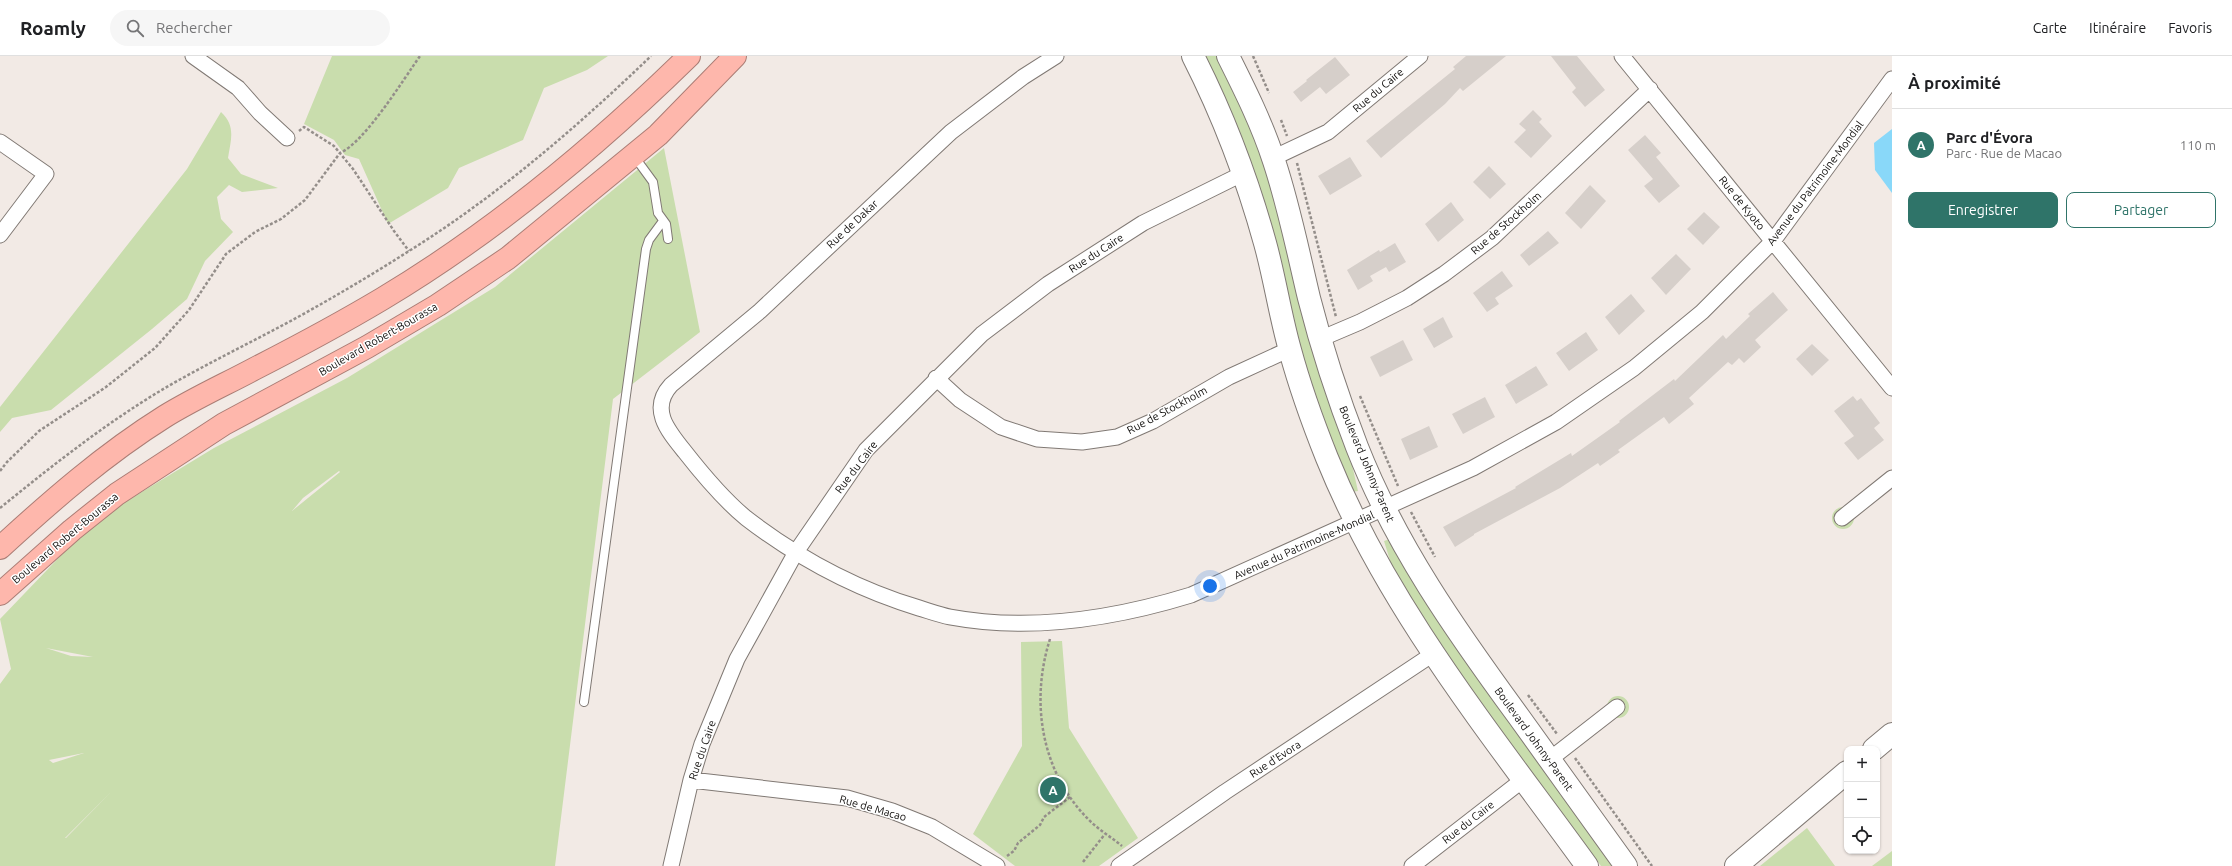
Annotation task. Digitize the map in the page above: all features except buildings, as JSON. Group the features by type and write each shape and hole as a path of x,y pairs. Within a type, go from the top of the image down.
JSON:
{"highway":[{"path":"0,548 94,467 129,440 200,397 310,340 383,299 485,231 560,174 625,118 689,56"},
{"name":"Boulevard Robert-Bourassa","path":"0,594 72,530 117,494 224,424 367,347 438,305 508,258 658,135 735,56"}],"street":[{"path":"193,56 238,88 260,113 286,138"},
{"name":"Rue de Dakar","path":"661,405 664,393 671,385 760,311 951,132 1023,77 1056,56"},
{"path":"1193,56 1214,96 1244,173 1266,245 1290,349 1309,412 1327,459 1357,521 1391,588 1433,654 1587,866"},
{"name":"Boulevard Johnny-Parent","path":"1228,56 1249,97 1273,158 1292,222 1320,339 1332,378 1357,446 1383,509 1426,585 1457,633 1626,866"},
{"name":"Rue du Caire","path":"1273,158 1328,132 1420,56"},
{"name":"Rue de Kyoto","path":"1622,56 1892,388"},
{"name":"Avenue du Patrimoine-Mondial","path":"661,405 668,431 707,480 745,517 796,552 843,580 895,601 949,617 995,622 1052,624 1149,608 1191,595 1473,468 1556,422 1634,368 1702,312 1773,241 1892,79"},
{"name":"Rue de Stockholm","path":"1320,339 1360,322 1407,298 1444,274 1492,238 1650,89"},
{"path":"0,142 46,174 0,235"},
{"name":"Rue du Caire","path":"671,866 691,780 702,744 738,659 796,552 866,450 936,378 982,334 1048,284 1143,223 1244,173"},
{"name":"Rue de Stockholm","path":"936,378 960,400 1001,427 1036,439 1082,442 1117,437 1146,424 1229,377 1290,349"},
{"path":"1842,518 1892,478"},
{"name":"Rue d'Evora","path":"1119,866 1224,792 1433,654"},
{"path":"1549,760 1617,707"},
{"path":"1878,746 1892,734"},
{"path":"1736,866 1844,775"},
{"name":"Rue du Caire","path":"1412,866 1524,779"},
{"name":"Rue de Macao","path":"691,780 847,798 892,811 932,827 996,866"}],"lane":[{"path":"634,155 653,182 658,213 668,231 668,239"},
{"path":"584,702 646,249 649,240 663,221"}],"path":[{"path":"0,472 7,462 39,432 106,387 155,348 189,310 226,254 255,232 281,219 306,200 340,153 349,149 375,120 420,56"},
{"path":"0,508 55,464 157,393 299,317 410,251 461,216 537,160 651,56"},
{"path":"286,138 304,127 334,146 410,251"},
{"path":"1050,639 1043,662 1040,719 1054,770 1070,797 1089,820 1105,834 1134,855"},
{"path":"996,866 1014,851 1018,843 1040,825 1044,817 1070,797"},
{"path":"1083,862 1105,834"}],"green space":[{"path":"332,56 608,56 587,70 544,88 523,140 459,168 448,188 388,224 359,159 345,155 334,140 304,124"},
{"path":"1203,56 1218,56 1259,147 1350,456 1358,491 1352,492 1313,395"},
{"path":"221,112 226,117 231,128 228,158 241,174 278,188 242,192 229,185 217,197 221,219 233,232 205,261 187,299 51,410 12,418 0,432 0,407 187,169"},
{"path":"664,148 700,332 613,399 555,866 0,866 0,684 11,669 0,619 94,521 214,448 347,378 495,287","holes":["339,471 340,472 292,511 303,498","46,648 93,657 71,656","84,753 53,763 49,760","111,792 66,838 65,838"]},
{"path":"1843,507 1851,510 1854,518 1851,526 1843,529 1835,526 1832,518 1835,510"},
{"path":"1390,539 1614,866 1601,866 1446,657 1392,567 1384,541"},
{"path":"1062,641 1069,728 1138,838 1099,866 1015,866 973,834 1022,746 1021,642"},
{"path":"1618,696 1626,699 1629,707 1626,715 1618,718 1610,715 1607,707 1610,699"},
{"path":"1807,828 1835,866 1760,866"},
{"path":"1892,851 1892,866 1872,866"}],"water":[{"path":"1892,129 1892,193 1875,170 1874,143"}],"place":[{"name":"Parc d'Évora","path":"1053,790"}]}
